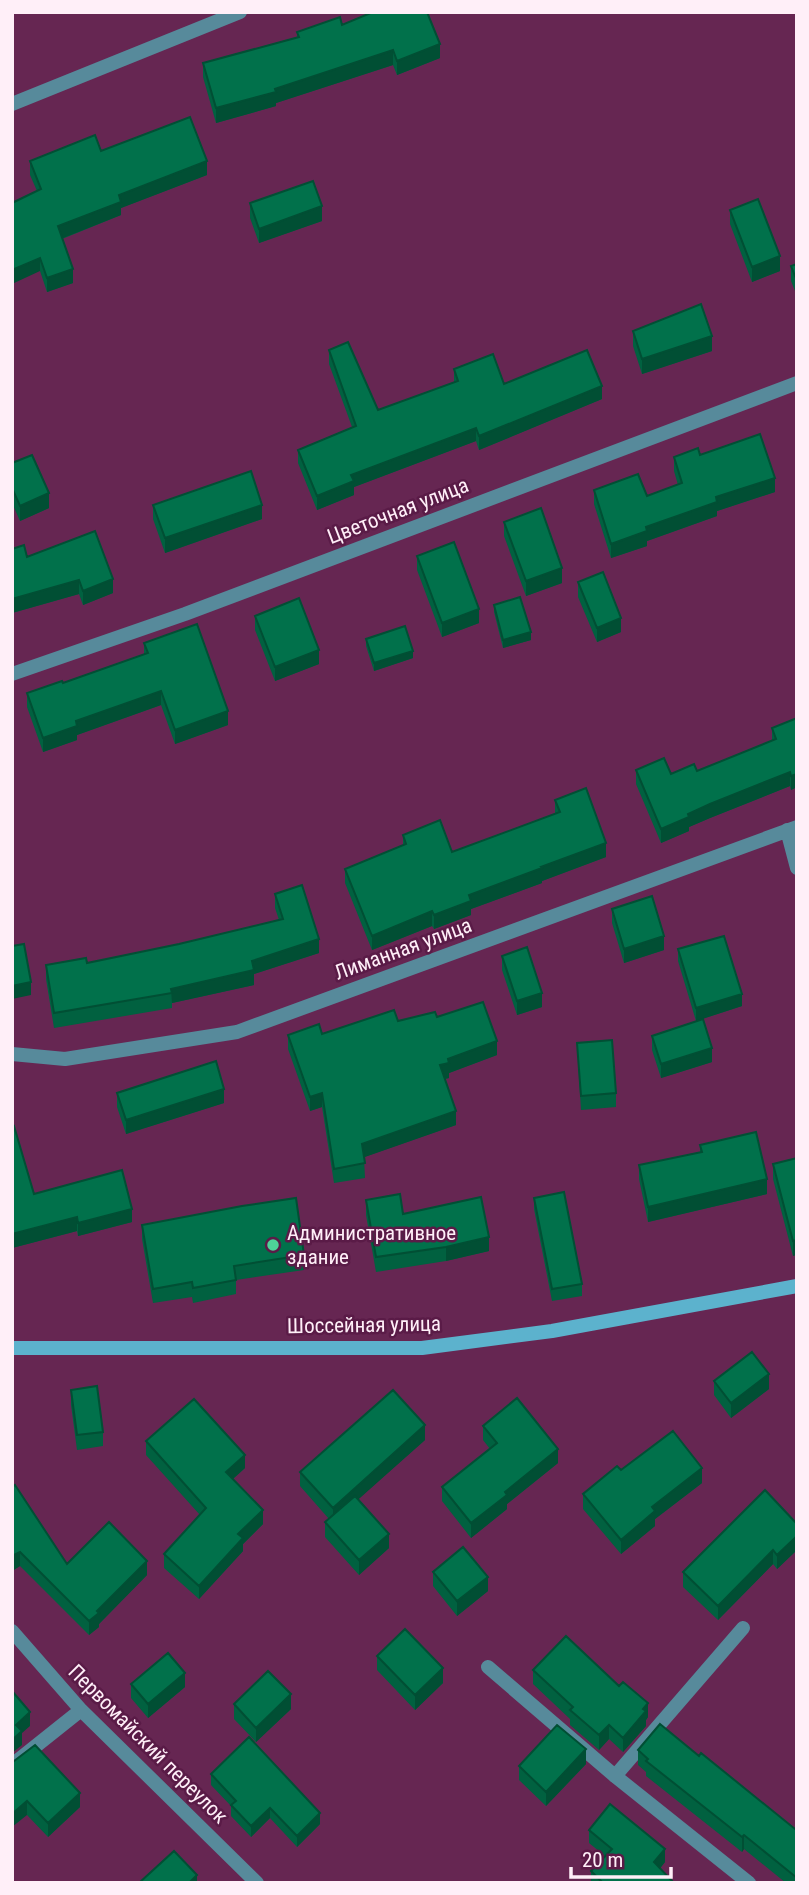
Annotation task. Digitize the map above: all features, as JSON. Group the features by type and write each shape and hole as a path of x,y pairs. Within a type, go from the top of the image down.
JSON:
{"main road":[{"name":"Шоссейная улица","path":"12,1348 422,1348 552,1331 797,1286"}],"street":[{"path":"12,104 240,12"},
{"name":"Цветочная улица","path":"12,674 184,614 797,383"},
{"path":"792,829 797,868"},
{"name":"Лиманная улица","path":"12,1054 65,1059 237,1032 792,829"},
{"path":"615,1776 743,1628"},
{"name":"Первомайский переулок","path":"12,1631 81,1710 257,1883"},
{"path":"488,1667 615,1776 749,1883"},
{"path":"12,1765 81,1710"}],"building":[{"path":"373,12 427,12 440,44 397,61 393,50 275,89 276,92 216,108 203,63 299,37 297,32 340,17 342,25"},
{"path":"190,117 207,161 119,195 121,202 58,226 73,269 47,278 40,258 12,270 12,203 41,189 30,161 95,135 101,151"},
{"path":"313,181 322,206 259,229 250,203"},
{"path":"758,199 780,256 752,267 730,210"},
{"path":"797,264 797,281 791,266"},
{"path":"701,304 712,336 642,359 633,331"},
{"path":"348,342 378,410 458,381 454,369 493,354 504,384 587,350 602,386 479,436 476,428 351,475 354,481 317,496 298,450 356,426 329,350"},
{"path":"760,434 775,478 716,497 717,502 646,527 647,531 611,544 594,490 638,474 647,496 682,483 674,457 698,448 700,455"},
{"path":"32,455 49,493 20,506 12,488 12,463"},
{"path":"251,471 262,505 165,538 153,505"},
{"path":"541,508 562,568 526,581 504,522"},
{"path":"95,531 113,579 83,591 79,580 12,599 12,549 24,545 27,557"},
{"path":"454,542 479,609 442,623 417,556"},
{"path":"603,572 621,618 597,628 578,582"},
{"path":"520,597 531,632 503,640 494,605"},
{"path":"299,598 319,650 275,667 255,616"},
{"path":"197,624 228,711 175,730 161,691 76,721 77,726 43,738 27,693 148,653 144,643"},
{"path":"405,626 413,651 374,663 366,639"},
{"path":"797,718 797,774 791,776 790,772 710,804 661,829 636,770 664,758 671,774 694,764 697,771 776,739 772,728"},
{"path":"586,788 606,843 469,895 471,901 434,915 432,911 372,936 345,869 406,844 403,835 440,820 452,852 560,812 555,800"},
{"path":"302,885 319,939 252,961 254,970 171,989 172,993 54,1013 46,965 86,958 87,963 283,919 275,894"},
{"path":"652,896 664,936 624,949 612,909"},
{"path":"724,936 742,994 696,1008 678,949"},
{"path":"24,944 31,982 12,986 12,946"},
{"path":"527,947 542,993 517,1001 502,956"},
{"path":"483,1002 497,1041 448,1059 449,1063 440,1065 456,1111 362,1144 365,1163 334,1169 322,1093 310,1097 288,1035 319,1024 322,1034 394,1010 398,1021 435,1012 437,1017"},
{"path":"703,1019 712,1048 661,1064 652,1036"},
{"path":"612,1040 616,1093 581,1096 577,1043"},
{"path":"216,1061 224,1089 126,1120 117,1093"},
{"path":"14,1126 34,1194 122,1170 132,1209 78,1223 77,1217 12,1234"},
{"path":"756,1132 767,1179 648,1207 639,1165 702,1152 700,1145"},
{"path":"797,1158 797,1240 793,1241 773,1164"},
{"path":"564,1192 582,1284 552,1289 534,1198"},
{"path":"400,1194 403,1214 481,1197 489,1237 446,1247 376,1257 366,1200"},
{"path":"296,1198 304,1255 234,1266 236,1280 193,1288 192,1282 153,1289 142,1225"},
{"path":"752,1352 769,1374 731,1403 714,1381"},
{"path":"97,1386 103,1432 77,1435 71,1390"},
{"path":"393,1390 425,1425 333,1508 300,1472"},
{"path":"517,1398 558,1449 471,1523 442,1487 497,1443 483,1426"},
{"path":"194,1399 245,1455 226,1472 263,1510 238,1534 243,1538 199,1586 164,1554 206,1508 146,1441"},
{"path":"673,1431 702,1468 652,1507 655,1511 621,1540 583,1494 617,1466 621,1470"},
{"path":"15,1485 67,1564 109,1522 147,1561 89,1621 20,1552 12,1556 12,1487"},
{"path":"765,1490 797,1524 797,1536 777,1555 773,1550 718,1606 683,1572"},
{"path":"355,1496 389,1534 359,1560 325,1522"},
{"path":"463,1547 488,1577 457,1601 433,1572"},
{"path":"405,1629 443,1668 415,1695 377,1656"},
{"path":"566,1636 619,1686 623,1682 648,1703 643,1709 646,1711 623,1738 609,1725 599,1735 570,1710 573,1707 533,1670"},
{"path":"168,1653 185,1673 148,1704 131,1684"},
{"path":"268,1671 291,1694 256,1728 234,1704"},
{"path":"12,1691 30,1712 16,1725 22,1731 12,1740"},
{"path":"660,1724 699,1756 701,1753 795,1829 797,1827 797,1878 646,1761 648,1759 638,1750"},
{"path":"557,1725 586,1749 546,1792 519,1766"},
{"path":"249,1737 320,1813 297,1836 270,1808 251,1826 231,1805 236,1801 211,1774"},
{"path":"35,1745 80,1793 48,1823 27,1801 12,1814 12,1760"},
{"path":"610,1804 665,1849 654,1862 674,1883 603,1883 591,1871 612,1849 589,1830"},
{"path":"174,1851 197,1875 189,1883 139,1883"}],"place":[{"name":"Административное здание","path":"273,1245"}]}
